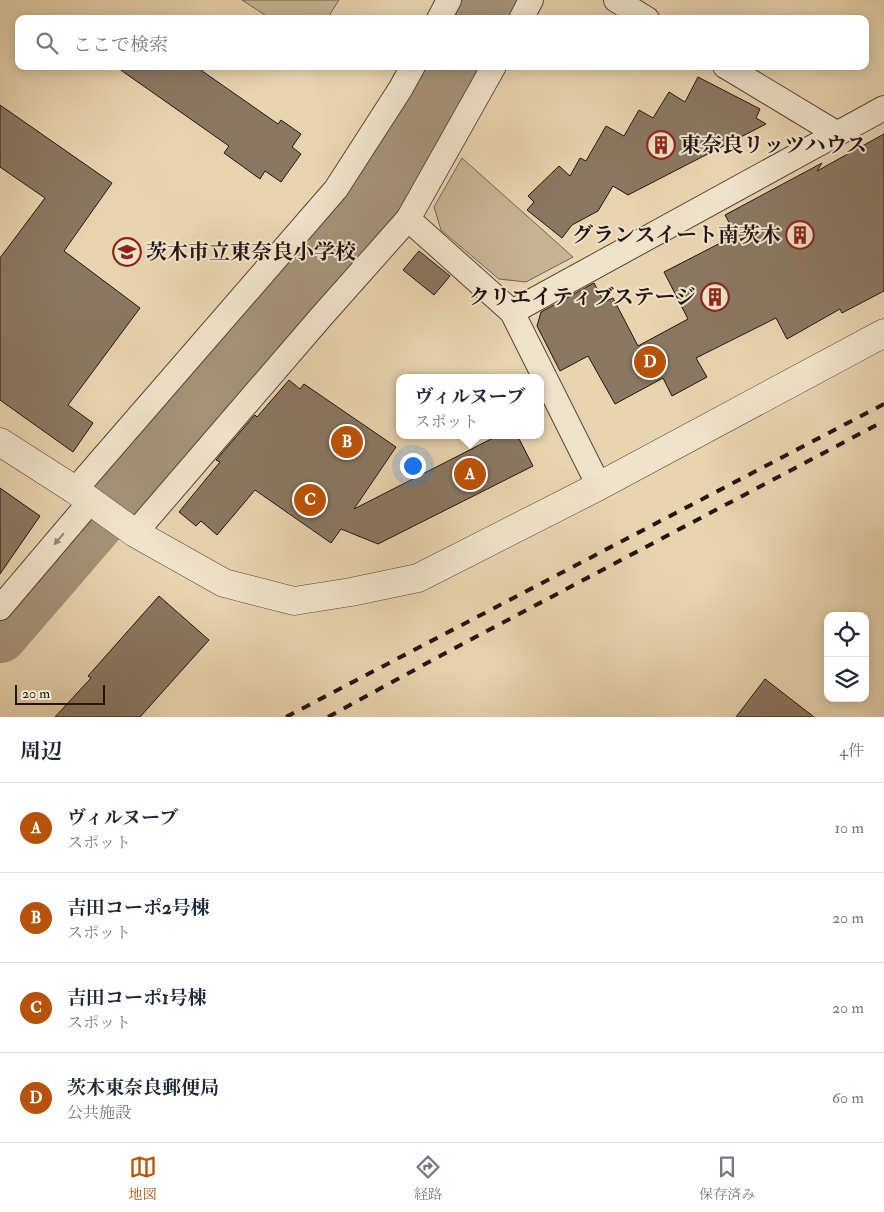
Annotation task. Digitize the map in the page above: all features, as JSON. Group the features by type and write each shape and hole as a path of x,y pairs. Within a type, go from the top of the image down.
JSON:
{"street":[{"path":"441,15 449,0"},
{"path":"523,15 531,0"},
{"path":"616,0 640,15"},
{"path":"0,608 82,496 336,189 411,70"},
{"path":"133,531 408,219 492,70"},
{"path":"733,70 836,133"},
{"path":"512,312 884,108"},
{"path":"408,219 512,312 543,374"},
{"path":"0,442 133,531 224,583 294,601 418,578 599,486 884,333"},
{"path":"544,376 599,486"}],"shaded area":[{"path":"242,0 339,0 330,15 265,15"},
{"path":"462,158 573,257 526,282 499,279 441,230 434,207"}],"building":[{"path":"121,70 201,70 278,124 281,120 301,134 292,147 301,154 281,182 265,171 260,179 224,153 229,146"},
{"name":"東奈良リッツハウス","path":"698,77 760,109 756,118 766,124 628,195 613,186 598,211 572,225 562,238 527,210 534,202 528,196 559,166 570,176 580,158 586,161 606,126 624,136 639,110 653,118 669,92 685,102"},
{"path":"0,105 112,183 64,251 140,308 68,405 93,423 73,452 0,400 0,258 45,198 0,167"},
{"path":"884,134 884,291 842,313 840,309 787,339 776,318 696,358 707,377 672,396 663,378 615,404 588,356 560,371 537,326 541,312 594,283 604,302 613,298 638,346 688,319 664,272 736,235 725,215 822,163 817,171"},
{"path":"419,251 450,276 434,295 403,270"},
{"path":"289,380 300,389 304,384 396,447 354,509 491,439 519,439 533,466 378,544 341,529 331,543 255,490 217,535 201,521 196,526 179,512 220,462 216,460 255,415 257,417"},
{"path":"0,488 40,516 0,574"},
{"path":"159,596 209,640 140,717 55,717 91,678 88,676"},
{"path":"765,679 814,717 736,717"}],"waterway":[{"path":"483,15 492,0"},
{"path":"0,636 375,202 453,70"}],"railway":[{"path":"286,717 884,404"},
{"path":"328,717 884,421"}],"place":[{"name":"東奈良リッツハウス","path":"661,145"},
{"name":"グランスイート南茨木","path":"800,235"},
{"name":"茨木市立東奈良小学校","path":"127,252"},
{"name":"クリエイティブステージ","path":"715,297"},
{"name":"茨木東奈良郵便局","path":"650,362"},
{"name":"吉田コーポ2号棟","path":"347,442"},
{"name":"ヴィルヌーブ","path":"470,474"},
{"name":"吉田コーポ1号棟","path":"310,500"}]}
